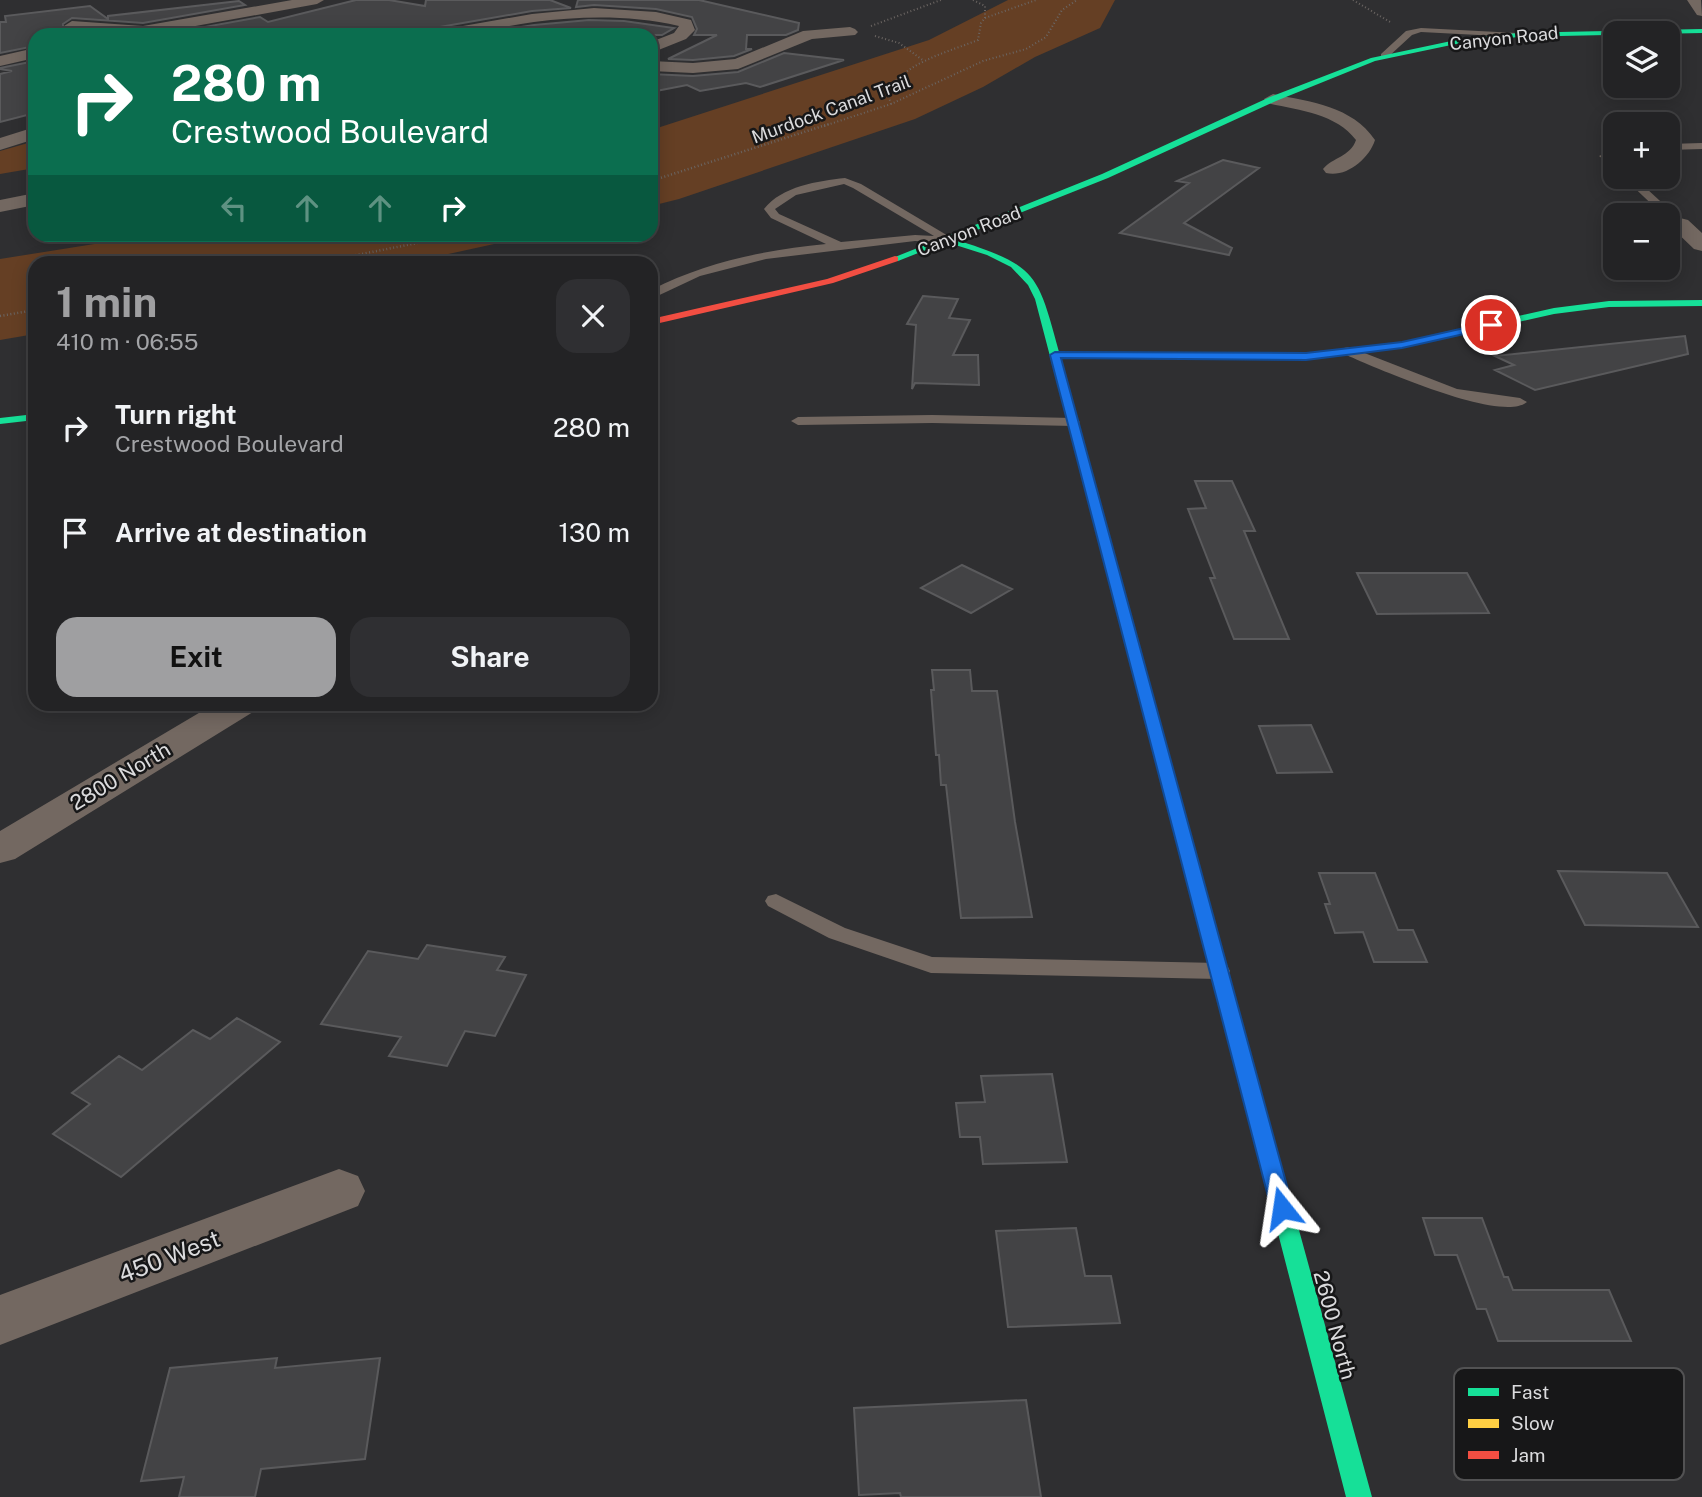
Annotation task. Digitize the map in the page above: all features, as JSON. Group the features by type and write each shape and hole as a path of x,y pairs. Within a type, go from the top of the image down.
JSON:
{"street":[{"path":"162,28 317,0"},
{"path":"1694,0 1702,12"},
{"path":"474,28 553,12 603,8 666,15 685,23 688,30 658,45"},
{"path":"72,26 100,28"},
{"name":"Canyon Road","path":"658,320 830,281 949,240 1105,176 1341,70 1384,56 1456,42 1518,35 1702,31"},
{"path":"658,66 693,68 738,64 809,34 850,33"},
{"path":"0,61 28,55"},
{"path":"1273,99 1330,114 1361,132 1366,141 1364,148 1356,157 1333,169"},
{"path":"0,144 28,135"},
{"path":"0,206 28,200"},
{"path":"0,217 28,215"},
{"path":"1680,225 1702,244"},
{"name":"2600 North","path":"949,240 1025,271 1033,283 1073,422 1359,1497"},
{"path":"1055,355 1306,357 1402,345 1554,311 1609,304 1702,303"},
{"path":"0,422 28,418"},
{"name":"2800 North","path":"0,849 228,711"},
{"name":"450 West","path":"0,1320 339,1192"}],"lane":[{"path":"1384,56 1409,33 1421,30 1518,35"},
{"path":"1680,147 1702,146"},
{"path":"839,246 775,216 769,209 770,206 805,190 845,181 949,240"},
{"path":"1641,189 1656,203"},
{"path":"658,291 705,269 779,251 915,238 949,240"},
{"path":"1349,351 1412,380 1465,395 1520,402"},
{"path":"798,421 932,419 1073,422"},
{"path":"776,901 837,933 931,965 1219,971"}],"path":[{"path":"850,33 892,20 940,0"},
{"path":"973,0 985,6 985,18"},
{"path":"891,104 887,90 894,80 924,61 978,40 981,23 985,18 1036,0"},
{"name":"Murdock Canal Trail","path":"658,179 891,104 983,61 1032,47 1046,37 1062,10 1077,0"},
{"path":"1353,0 1387,21 1421,30"},
{"path":"850,33 899,43 924,61"},
{"path":"351,256 422,242"},
{"path":"0,316 28,311"}],"shaded area":[{"path":"1008,0 1115,0 1100,28 1035,57 983,87 915,119 658,204 658,128 929,40"},
{"path":"28,143 28,169 0,174 0,151"},
{"path":"107,242 503,242 439,256 28,256 28,335 0,340 0,259"}],"building":[{"path":"356,0 389,0 425,6 426,0 550,0 571,8 532,11 439,28 200,28 260,17 268,22"},
{"path":"578,0 699,0 799,23 798,30 786,35 747,35 746,49 752,49 734,56 693,60 668,59 717,35 694,35 697,29 692,17 656,9 594,5 576,7"},
{"path":"239,1 245,5 143,23 72,18 63,24 63,28 28,28 28,47 0,53 0,22 6,22 5,16 90,6 108,19 108,16"},
{"path":"589,20 624,21 674,28 658,35 658,28 514,28"},
{"path":"784,53 844,60 760,87 746,83 700,91 687,85 658,91 658,74 693,76 738,72"},
{"path":"28,62 28,115 0,122 0,74 12,71 0,68"},
{"path":"1223,160 1259,168 1184,223 1232,248 1229,255 1120,233 1189,183 1177,181"},
{"path":"923,296 958,299 949,318 970,320 953,355 978,355 979,385 915,383 912,389 916,325 907,324"},
{"path":"1685,336 1688,354 1535,390 1495,370 1514,365 1495,356"},
{"path":"1195,481 1232,481 1255,531 1244,531 1289,639 1234,639 1210,578 1215,578 1188,509 1206,508"},
{"path":"962,565 1012,589 971,613 921,588"},
{"path":"1357,573 1467,573 1489,613 1377,614"},
{"path":"932,670 970,670 972,691 997,691 1015,822 1032,917 961,918 946,785 941,785 939,755 936,755"},
{"path":"1311,725 1332,772 1277,773 1259,726"},
{"path":"1558,871 1667,873 1698,927 1585,925"},
{"path":"1319,873 1375,873 1398,930 1413,930 1427,962 1374,962 1363,932 1335,933 1325,904 1330,904"},
{"path":"427,945 505,957 497,970 526,975 495,1036 465,1031 447,1066 389,1056 401,1037 321,1024 368,951 418,959"},
{"path":"237,1018 280,1042 121,1177 53,1134 90,1104 72,1093 119,1056 142,1070 193,1030 210,1039"},
{"path":"1052,1074 1067,1162 983,1164 980,1137 960,1137 956,1103 985,1102 981,1076"},
{"path":"1423,1218 1482,1218 1504,1277 1508,1277 1513,1290 1609,1290 1631,1341 1498,1341 1486,1309 1477,1309 1457,1255 1435,1255"},
{"path":"1076,1228 1085,1276 1111,1276 1120,1323 1008,1327 996,1231"},
{"path":"277,1358 275,1368 380,1358 365,1459 261,1469 255,1497 179,1497 184,1477 141,1481 170,1368"},
{"path":"1026,1400 1041,1497 901,1497 900,1493 859,1495 854,1408"}],"traffic: fast":[{"path":"895,259 1105,176 1273,99 1373,59 1456,42 1518,35 1702,31"},
{"path":"949,240 990,253 1014,265 1033,285 1040,299 1184,841"},
{"path":"1055,355 1306,357 1402,345 1554,311 1609,304 1702,303"},
{"path":"0,421 28,418"},
{"path":"1257,1113 1359,1497"}],"traffic: slow":[{"path":"1184,841 1257,1113"}],"traffic: jam":[{"path":"658,320 830,281 895,259"}],"route":[{"path":"1282,1208 1055,355 1306,357 1402,345 1491,325"}]}
